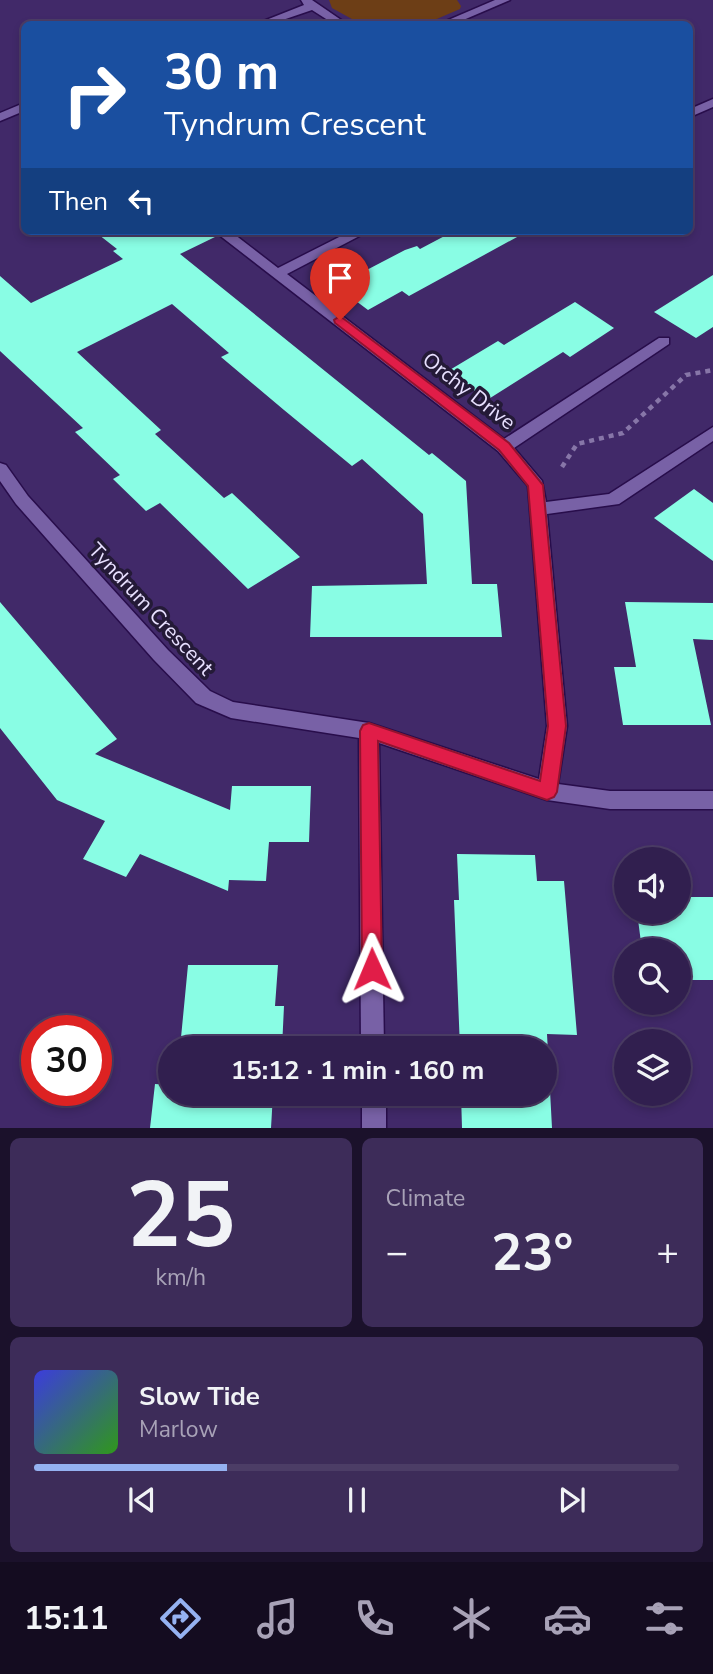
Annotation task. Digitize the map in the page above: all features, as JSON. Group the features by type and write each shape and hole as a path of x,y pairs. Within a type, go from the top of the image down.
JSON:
{"street":[{"path":"473,0 488,8"},
{"path":"453,21 505,0"},
{"path":"268,21 310,3 337,21"},
{"path":"693,112 713,103"},
{"path":"0,117 21,108"},
{"name":"Orchy Drive","path":"227,235 504,447 536,485"},
{"path":"279,273 354,235"},
{"path":"504,447 664,341"},
{"path":"537,509 613,500 713,433"},
{"name":"Tyndrum Crescent","path":"0,469 22,500 203,697 230,710 369,731 547,792 610,800 713,800"},
{"path":"536,485 557,726 547,792"},
{"path":"369,731 373,1036"},
{"path":"373,1106 374,1128"}],"path":[{"path":"536,485 558,472 577,444 623,433 686,375 713,370"}],"shaded area":[{"path":"329,0 457,0 461,6 460,9 432,21 356,21 332,8"}],"building":[{"path":"99,235 216,235 180,254 429,455 432,453 466,481 472,584 497,584 502,637 310,637 312,586 427,584 423,514 362,459 352,466 284,410 221,357 229,353 172,304 77,352 161,430 155,434 224,498 232,493 300,557 248,589 160,503 146,511 113,479 120,475 75,432 83,428 0,351 0,276 31,303 123,259 113,251 117,249"},
{"path":"446,235 521,235 409,296 402,291 368,310 336,286 405,250 417,246 420,249"},
{"path":"713,275 713,327 696,338 654,312"},
{"path":"575,302 614,328 570,357 563,352 487,400 448,371 498,341 504,345"},
{"path":"694,489 713,503 713,561 654,518"},
{"path":"0,602 117,739 95,754 230,810 232,786 311,786 309,842 269,842 266,881 229,880 228,891 140,854 126,877 83,859 105,821 57,800 0,728"},
{"path":"625,602 713,603 713,640 693,639 711,725 623,725 614,667 636,667"},
{"path":"457,854 535,855 537,881 564,881 577,1035 460,1036 454,900 459,900"},
{"path":"691,897 713,897 713,980 691,980 691,938 640,938 639,924 691,924"},
{"path":"188,965 278,965 275,1006 284,1006 283,1036 181,1036"},
{"path":"155,1084 158,1084 158,1106 272,1106 271,1128 150,1128"},
{"path":"461,1106 551,1106 552,1128 462,1128"}],"route":[{"path":"340,320 504,447 536,485 557,726 547,792 369,731 372,969"}]}
